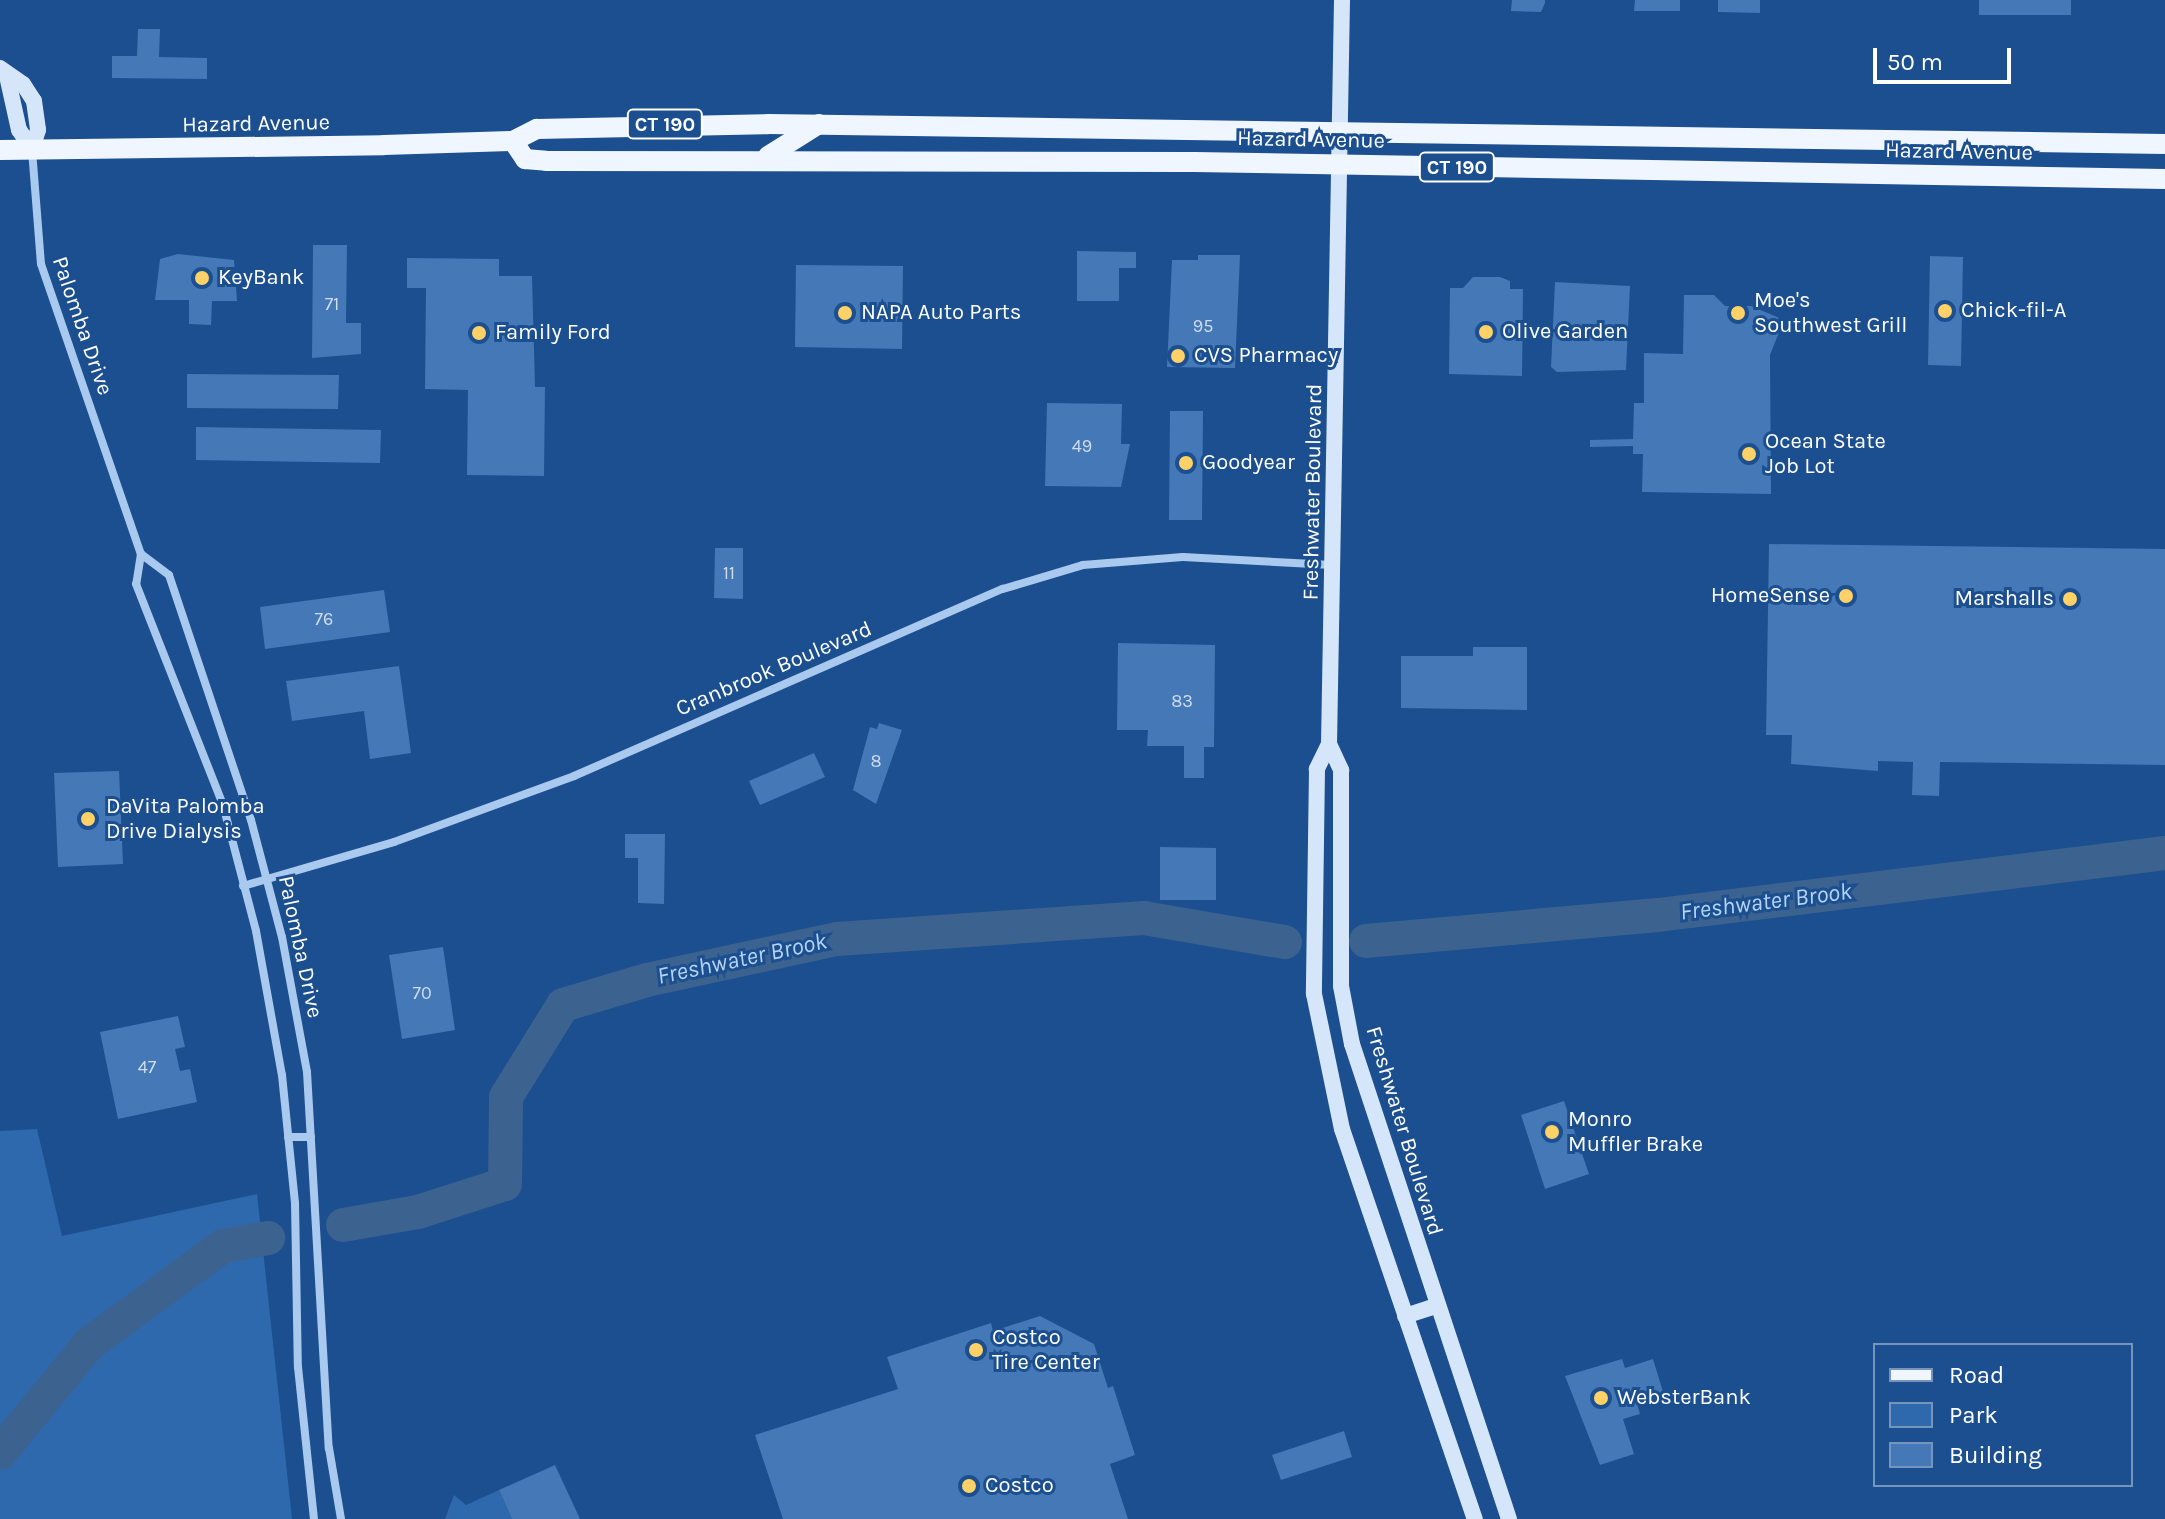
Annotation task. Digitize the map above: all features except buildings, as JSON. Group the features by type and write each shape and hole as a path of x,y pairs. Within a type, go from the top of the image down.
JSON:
{"main road":[{"name":"Hazard Avenue","path":"0,150 513,141 537,129 819,124 1340,129 2165,144"},
{"path":"748,160 788,148 819,124"},
{"path":"1852,138 1853,174"},
{"path":"1880,175 1881,139"},
{"name":"Hazard Avenue","path":"513,141 525,159 546,161 1340,164 2165,179"}],"street":[{"name":"Freshwater Boulevard","path":"1342,0 1329,744 1317,769 1314,994 1323,1058 1405,1316 1475,1519"},
{"path":"4,72 19,130 32,149"},
{"name":"Palomba Drive","path":"32,149 38,254 141,554 136,584 223,805 256,931 288,1137 298,1367 314,1519"},
{"name":"Palomba Drive","path":"141,554 169,575 267,879 307,1072 329,1448 341,1519"},
{"name":"Cranbrook Boulevard","path":"243,886 394,842 574,776 1003,589 1083,565 1183,557 1333,565"},
{"name":"Freshwater Boulevard","path":"1329,744 1341,770 1341,986 1368,1104 1509,1519"},
{"path":"288,1137 311,1137"},
{"path":"1405,1316 1435,1306"}],"green space":[{"path":"37,1129 62,1236 257,1194 292,1519 0,1519 0,1131"},
{"path":"499,1490 512,1519 445,1519 454,1495 466,1505"}],"waterway":[{"name":"Freshwater Brook","path":"1366,941 1658,915 2165,853"},
{"name":"Freshwater Brook","path":"343,1225 418,1212 505,1184 506,1097 563,1005 647,980 837,939 1144,918 1285,942"},
{"name":"Freshwater Brook","path":"0,1453 89,1344 223,1246 268,1238"}],"place":[{"name":"KeyBank","path":"202,278"},
{"name":"Chick-fil-A","path":"1945,311"},
{"name":"NAPA Auto Parts","path":"845,313"},
{"name":"Moe's Southwest Grill","path":"1738,313"},
{"name":"Olive Garden","path":"1486,332"},
{"name":"Family Ford","path":"479,333"},
{"name":"CVS Pharmacy","path":"1178,356"},
{"name":"Ocean State Job Lot","path":"1749,454"},
{"name":"Goodyear","path":"1186,463"},
{"name":"HomeSense","path":"1846,596"},
{"name":"Marshalls","path":"2070,599"},
{"name":"DaVita Palomba Drive Dialysis","path":"88,819"},
{"name":"Monro Muffler Brake","path":"1552,1132"},
{"name":"Costco Tire Center","path":"976,1350"},
{"name":"WebsterBank","path":"1601,1398"},
{"name":"Costco","path":"969,1486"}]}
